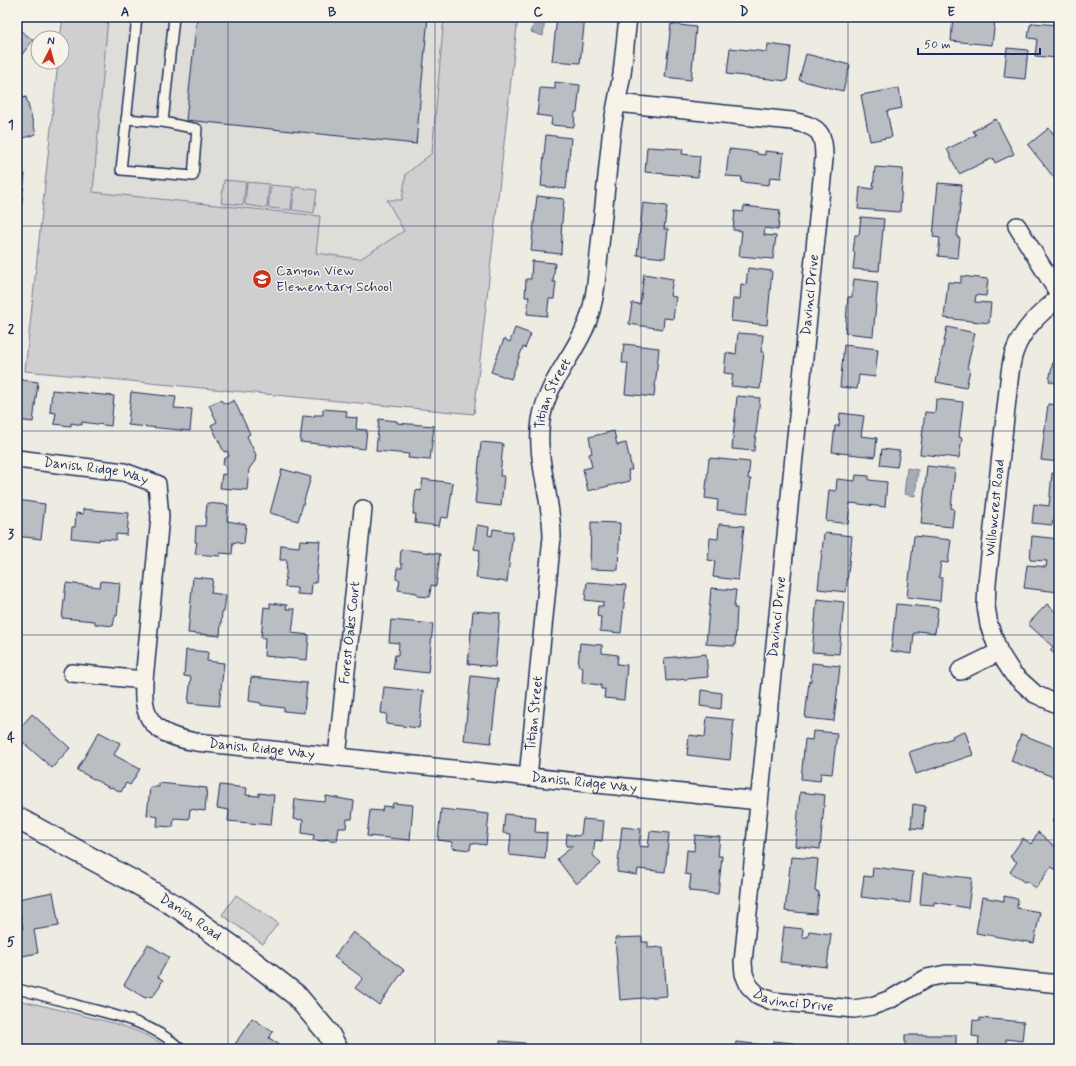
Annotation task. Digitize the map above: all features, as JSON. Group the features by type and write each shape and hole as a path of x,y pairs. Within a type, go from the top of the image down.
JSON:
{"street":[{"name":"Titian Street","path":"528,777 552,537 552,520 542,469 540,448 541,420 548,395 559,371 584,330 593,306 612,127 622,74 628,17"},
{"name":"Davinci Drive","path":"616,103 798,122 808,124 819,132 824,143 824,160 743,962 744,974 750,986 758,995 772,1000 854,1010 872,1006 891,999 927,978 946,974 968,974 1059,984"},
{"path":"1017,226 1059,294"},
{"name":"Willowcrest Road","path":"1059,298 1039,313 1024,332 1014,353 1009,381 987,584 986,606 989,625 999,652 1013,674 1035,694 1059,705"},
{"name":"Danish Ridge Way","path":"17,460 124,472 157,484 160,517 144,680 145,705 152,722 164,733 179,739 196,742 759,801"},
{"name":"Forest Oaks Court","path":"337,757 363,509"},
{"path":"960,671 999,652"},
{"path":"72,673 144,680"},
{"name":"Danish Road","path":"17,818 147,889 180,909 241,952 296,995 328,1033 337,1049"}],"lane":[{"path":"126,119 163,122 197,129 193,176 121,170 126,119 137,17"},
{"path":"163,122 174,17"},
{"path":"17,989 126,1018 157,1031 174,1042 181,1049"}],"shaded area":[{"name":"Canyon View Elementary School","path":"63,17 518,17 474,414 25,371 57,70 70,70 70,30 61,30"},
{"name":"Canyon View Elementary School","path":"63,17 108,17 93,192 320,216 316,253 360,259 404,231 387,200 402,200 406,174 432,153 444,17 518,17 474,414 25,371 57,70 70,70 70,30 61,30"},
{"path":"533,17 545,17 543,36 531,32 535,22"},
{"path":"224,180 246,182 243,205 221,203"},
{"path":"247,182 269,184 267,208 245,205"},
{"path":"271,185 293,187 291,210 268,208"},
{"path":"295,187 317,190 314,213 292,210"},
{"path":"907,468 918,470 915,496 904,494"},
{"path":"236,895 278,923 263,944 222,915"},
{"path":"17,1000 113,1023 148,1036 169,1049 17,1049"}],"building":[{"path":"197,17 428,17 416,144 186,120"},
{"path":"557,17 585,17 580,63 552,61"},
{"path":"953,17 972,17 972,19 995,21 992,45 951,41"},
{"path":"1032,23 1059,25 1057,58 1035,56 1037,39 1028,38 1030,25 1032,25"},
{"path":"671,24 696,27 691,80 665,77"},
{"path":"17,28 30,38 30,44 17,61"},
{"path":"768,44 791,47 787,81 727,74 730,48 767,52"},
{"path":"1007,48 1028,50 1025,79 1004,77"},
{"path":"806,54 850,65 843,91 799,80"},
{"path":"555,82 580,85 574,127 551,125 552,117 537,115 540,88 555,89"},
{"path":"899,88 902,108 887,111 892,137 870,141 861,95"},
{"path":"26,97 36,134 17,140 17,100"},
{"path":"996,119 1014,154 995,163 993,158 959,174 947,149 976,135 973,131"},
{"path":"1049,128 1059,141 1059,184 1028,145"},
{"path":"546,135 571,138 566,189 541,186"},
{"path":"647,147 683,149 682,154 700,156 698,177 645,172"},
{"path":"729,149 757,152 757,154 765,155 765,151 784,153 781,178 770,177 769,185 741,182 742,177 726,176"},
{"path":"875,167 903,169 900,212 858,209 860,187 873,189"},
{"path":"17,173 25,174 20,218 17,218"},
{"path":"938,183 962,185 957,237 960,238 958,258 938,256 940,238 933,237"},
{"path":"537,196 564,199 561,254 531,251"},
{"path":"643,203 667,206 664,229 668,229 665,258 637,255"},
{"path":"744,206 780,210 778,230 765,228 764,235 776,236 773,259 739,256 742,231 733,230 735,211 743,212"},
{"path":"861,217 884,219 879,271 853,269 855,235 859,235"},
{"path":"532,261 555,263 553,282 556,282 554,299 549,299 547,316 527,314 529,297 525,297 526,279 531,279"},
{"path":"748,268 772,271 767,325 731,321 733,299 740,299 741,284 746,285"},
{"path":"644,274 673,279 670,296 676,297 673,319 664,318 663,329 629,324 632,303 640,304"},
{"path":"961,276 988,279 986,296 976,295 975,302 991,303 989,323 944,318 948,282 961,283"},
{"path":"854,279 878,282 873,336 845,333 848,297 852,297"},
{"path":"947,327 975,333 967,368 970,369 966,388 936,382"},
{"path":"515,328 531,334 525,348 523,347 511,379 491,372 504,339 510,342"},
{"path":"738,333 763,335 761,352 764,352 760,389 731,386 733,374 724,373 726,353 736,354"},
{"path":"624,344 659,348 654,397 625,394 628,363 622,363"},
{"path":"844,345 878,349 875,377 859,375 857,389 840,387"},
{"path":"1059,355 1059,384 1049,381 1053,361"},
{"path":"17,379 38,382 33,422 17,420"},
{"path":"52,390 114,396 111,426 82,422 82,425 71,423 71,426 54,424 56,413 50,412"},
{"path":"131,392 176,397 174,408 192,409 190,431 128,425"},
{"path":"737,396 760,398 754,451 732,449"},
{"path":"936,399 963,402 959,437 962,438 959,458 920,454 925,412 935,413"},
{"path":"221,400 227,404 234,400 250,434 247,436 256,455 255,461 249,469 247,490 220,488 222,474 226,475 226,468 223,465 224,459 229,456 227,451 224,452 211,425 217,422 209,405"},
{"path":"1048,404 1059,405 1059,462 1041,460"},
{"path":"323,409 347,411 346,417 357,418 356,429 367,430 365,449 300,442 303,416 314,417 314,415 323,415"},
{"path":"840,413 864,416 861,436 877,438 875,457 832,452 835,426 839,426"},
{"path":"379,419 397,421 397,423 434,426 430,460 408,458 409,454 376,451"},
{"path":"614,431 617,445 626,443 632,470 628,470 630,481 588,491 583,469 592,467 589,454 592,453 589,437"},
{"path":"481,442 503,444 500,476 504,476 501,506 475,503"},
{"path":"882,449 900,451 897,467 880,465"},
{"path":"709,458 750,462 748,479 751,479 747,513 717,510 718,500 705,498"},
{"path":"927,466 955,469 951,508 954,509 952,527 921,524"},
{"path":"282,469 311,477 298,521 270,513"},
{"path":"1052,473 1059,474 1059,521 1053,520 1052,525 1032,523 1034,504 1049,506"},
{"path":"856,475 869,476 869,480 887,482 885,507 850,503 848,524 826,521 829,490 836,491 837,479 855,481"},
{"path":"423,479 453,483 448,518 441,517 439,526 415,523 416,514 413,514 416,490 421,491"},
{"path":"17,500 45,504 41,539 17,536"},
{"path":"207,503 228,505 227,521 246,524 244,544 233,542 232,554 220,553 220,556 195,554 197,542 195,542 196,526 205,526"},
{"path":"83,509 129,513 127,535 116,534 116,540 99,539 99,541 71,538 72,527 75,527 76,513 83,514"},
{"path":"591,522 620,523 618,570 590,569"},
{"path":"719,524 744,526 738,580 713,577 715,561 708,560 710,538 718,539"},
{"path":"477,525 489,527 488,535 492,536 493,529 513,532 507,582 476,578 480,550 474,549"},
{"path":"824,533 852,536 846,592 818,589"},
{"path":"914,536 951,540 948,563 941,562 939,577 942,578 940,601 907,597"},
{"path":"1032,536 1059,539 1059,592 1024,588 1027,565 1046,567 1047,561 1030,560"},
{"path":"300,540 320,541 316,583 312,583 311,595 297,594 297,588 285,587 287,560 280,560 281,545 299,547"},
{"path":"401,549 440,554 436,586 431,585 430,597 417,596 417,593 398,590 400,580 396,579 397,568 402,568 402,564 400,563"},
{"path":"193,577 213,579 211,593 226,595 224,612 222,612 220,636 188,633"},
{"path":"101,581 120,583 117,616 115,616 113,626 95,624 95,621 62,618 66,583 100,587"},
{"path":"587,582 626,585 621,633 600,631 601,617 597,616 598,606 603,606 603,602 585,600"},
{"path":"711,588 736,590 734,608 737,608 735,646 706,644"},
{"path":"817,599 844,602 839,654 812,652"},
{"path":"270,603 287,605 286,609 295,609 292,633 309,635 307,660 264,656 265,638 261,638 264,607 270,608"},
{"path":"896,604 938,608 935,633 918,631 918,633 914,633 912,654 891,651"},
{"path":"1047,604 1059,615 1059,658 1050,650 1053,647 1028,624"},
{"path":"473,611 500,613 495,667 468,664"},
{"path":"391,620 433,624 428,673 393,669 395,655 398,655 399,643 389,642"},
{"path":"580,643 602,645 602,653 618,655 617,664 627,665 624,700 604,698 605,689 601,689 601,685 582,683 583,667 578,666"},
{"path":"186,650 208,652 207,661 224,663 219,706 188,703 191,677 184,676"},
{"path":"706,654 708,677 666,681 664,658"},
{"path":"812,663 840,666 834,721 805,718 809,681 811,681"},
{"path":"471,676 498,679 491,743 464,740"},
{"path":"251,677 307,683 304,713 284,711 284,708 261,705 261,703 249,701"},
{"path":"384,687 423,691 419,728 386,724 387,714 381,713"},
{"path":"701,690 722,693 721,709 700,706"},
{"path":"32,714 70,748 52,768 18,738 20,735 17,731"},
{"path":"707,717 734,720 730,760 687,755 689,735 705,737"},
{"path":"813,731 837,733 832,774 821,773 820,781 801,779 805,739 812,740"},
{"path":"965,731 973,755 916,774 909,752 953,738 952,736"},
{"path":"99,732 120,743 114,755 140,769 130,785 126,783 121,792 111,787 110,788 77,770"},
{"path":"1021,734 1059,749 1059,779 1011,761"},
{"path":"159,783 207,788 205,811 190,809 189,819 174,818 173,827 157,826 158,817 147,815 150,787 159,787"},
{"path":"220,785 247,788 246,795 259,796 259,793 274,795 271,825 228,821 229,810 217,808"},
{"path":"800,792 825,795 820,849 795,846"},
{"path":"326,796 354,801 352,819 347,819 346,828 339,828 337,841 324,839 324,841 313,840 314,835 302,833 303,820 293,819 295,799 325,802"},
{"path":"393,803 413,805 410,840 367,836 370,810 382,811 383,806 392,807"},
{"path":"913,804 925,806 923,829 911,828"},
{"path":"441,809 489,814 486,845 471,843 470,850 452,848 453,842 438,840"},
{"path":"505,814 536,817 535,832 547,833 545,859 509,855 511,834 503,833"},
{"path":"1059,815 1059,829 1052,821"},
{"path":"583,819 604,821 602,841 595,840 593,855 601,864 576,884 557,859 573,846 566,846 567,834 578,836 581,834"},
{"path":"622,827 641,829 639,846 648,847 650,831 669,833 665,872 638,869 637,875 617,872"},
{"path":"1038,832 1059,850 1059,871 1051,867 1036,888 1010,872 1017,862 1010,857 1023,838 1031,844"},
{"path":"695,835 720,837 718,856 722,856 718,894 689,891 691,875 685,874 687,850 694,851"},
{"path":"791,857 818,859 815,891 819,892 816,914 785,911"},
{"path":"873,867 913,872 910,903 861,897 864,876 872,877"},
{"path":"923,873 972,878 968,908 934,902 934,905 920,904"},
{"path":"53,892 59,926 34,930 38,953 17,957 17,930 23,929 18,899"},
{"path":"1004,896 1018,899 1017,908 1040,912 1034,943 976,933 982,897 1004,901"},
{"path":"784,927 803,929 802,937 808,937 809,931 831,934 827,967 780,962"},
{"path":"353,932 404,970 379,1005 355,988 363,978 334,957"},
{"path":"642,937 642,942 648,942 648,948 663,947 667,996 620,1000 615,938"},
{"path":"148,944 169,957 158,977 163,980 155,994 145,998 124,985"},
{"path":"252,1018 273,1032 269,1038 280,1045 278,1049 232,1049"},
{"path":"980,1018 1024,1022 1022,1041 1006,1039 1006,1049 978,1049 979,1037 972,1036 973,1020 980,1021"},
{"path":"905,1035 956,1035 956,1049 905,1049"},
{"path":"500,1041 525,1043 525,1049 500,1049"},
{"path":"773,1041 793,1043 793,1049 735,1049 736,1042 773,1046"}],"place":[{"name":"Canyon View Elementary School","path":"262,279"}]}
